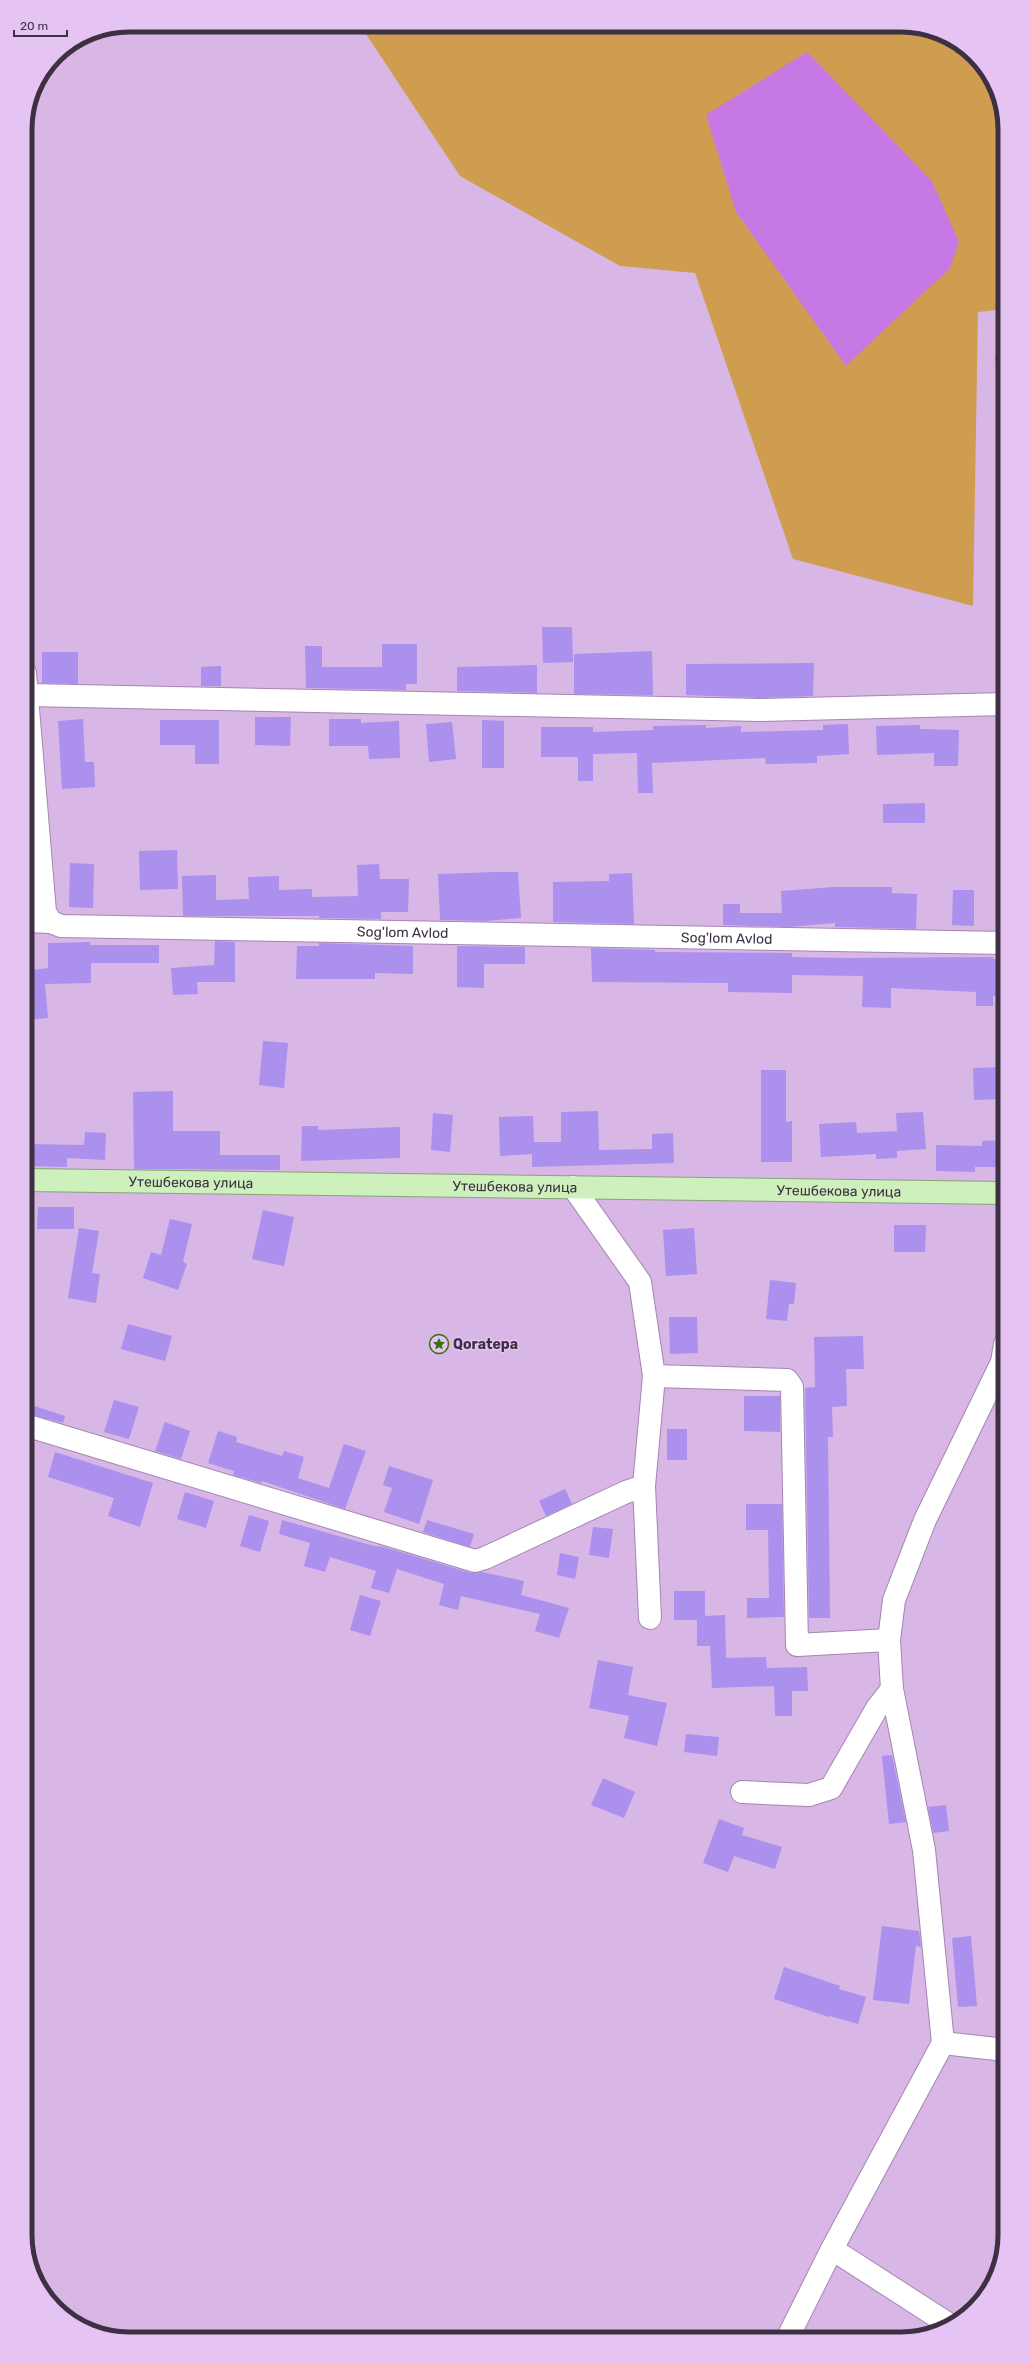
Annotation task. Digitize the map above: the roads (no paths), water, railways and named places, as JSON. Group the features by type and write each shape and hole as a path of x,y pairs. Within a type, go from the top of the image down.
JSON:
{"main road":[{"name":"Утешбекова улица","path":"32,1180 998,1193"}],"street":[{"path":"32,695 760,710 998,704"},
{"path":"32,746 45,912 51,922"},
{"name":"Sog'lom Avlod","path":"32,921 51,922 61,926 998,943"},
{"path":"573,1187 640,1282 654,1376 644,1486 650,1618"},
{"path":"790,2332 832,2248 943,2043 924,1850 892,1689 889,1640 896,1593 925,1520 998,1370"},
{"path":"654,1376 787,1380 792,1387 797,1644 889,1640"},
{"path":"32,1427 475,1561 485,1558 626,1492 644,1486"},
{"path":"742,1792 809,1794 832,1788 877,1708 892,1689"},
{"path":"943,2043 998,2049"},
{"path":"832,2248 945,2322"}],"place":[{"name":"Qoratepa","path":"439,1344"}]}
